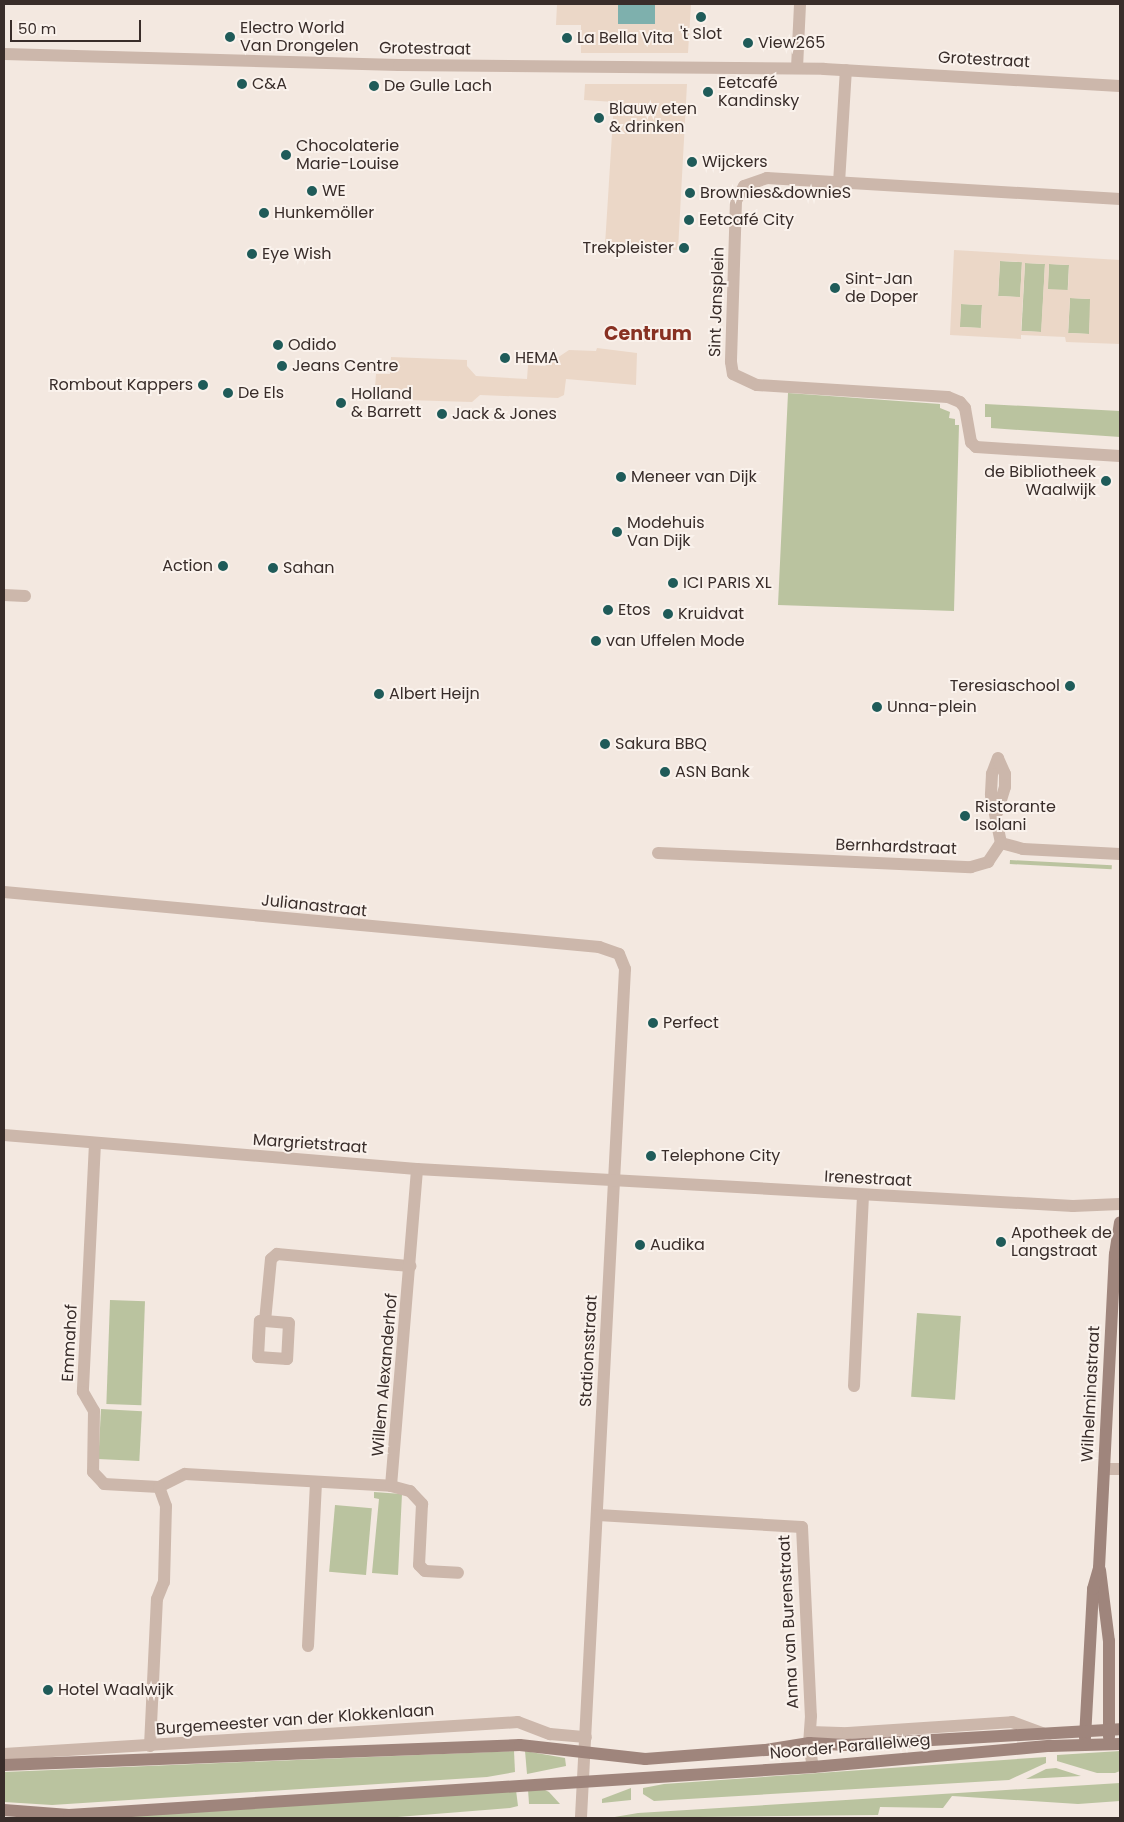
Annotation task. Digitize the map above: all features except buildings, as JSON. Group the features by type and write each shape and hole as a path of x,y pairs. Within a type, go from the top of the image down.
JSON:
{"main road":[{"name":"Wilhelminastraat","path":"1114,1744 1109,1641 1099,1568 1116,1254 1120,1222"},
{"name":"Wilhelminastraat","path":"1085,1745 1093,1589 1099,1568"},
{"name":"Noorder Parallelweg","path":"585,1751 645,1759 766,1750 809,1738 846,1745 1114,1729"},
{"name":"Noorder Parallelweg","path":"583,1783 1114,1744"},
{"name":"Burgemeester van der Klokkenlaan","path":"4,1765 520,1745 585,1751"},
{"path":"4,1810 69,1815 583,1783"}],"street":[{"path":"797,68 799,7"},
{"name":"Grotestraat","path":"4,54 399,65 797,68 1118,86"},
{"path":"839,182 846,70"},
{"name":"Sint Jansplein","path":"1120,199 768,178 744,186 736,202 731,362 733,374 757,384 948,397 960,402 965,408 971,442 976,448 1120,456"},
{"path":"4,595 25,596"},
{"path":"997,813 1001,843 1022,849 1120,854"},
{"name":"Bernhardstraat","path":"658,853 971,867 988,862 1001,843"},
{"name":"Julianastraat","path":"4,892 599,947 620,954"},
{"name":"Stationsstraat","path":"581,1818 625,969 620,954"},
{"name":"Margrietstraat","path":"4,1135 417,1169 614,1180"},
{"name":"Emmahof","path":"96,1142 84,1392 94,1411 93,1472 104,1484 158,1487 185,1474 316,1483"},
{"name":"Willem Alexanderhof","path":"391,1486 417,1169"},
{"name":"Irenestraat","path":"614,1180 1074,1206 1120,1204"},
{"path":"854,1386 863,1195"},
{"path":"266,1321 271,1260 277,1254 410,1266"},
{"path":"1104,1469 1120,1469"},
{"path":"308,1646 316,1483 391,1486 410,1491 422,1504 419,1565 425,1571 458,1574"},
{"path":"150,1746 157,1599 164,1582 166,1506 158,1487"},
{"name":"Anna van Burenstraat","path":"598,1515 802,1527 809,1738 812,1767"},
{"name":"Burgemeester van der Klokkenlaan","path":"4,1754 518,1722 550,1734 586,1737"}],"green space":[{"path":"1000,261 1022,262 1020,297 998,296"},
{"path":"1025,263 1045,264 1041,332 1021,331"},
{"path":"1049,264 1069,265 1068,291 1048,290"},
{"path":"1070,298 1091,299 1089,334 1068,333"},
{"path":"961,304 982,305 981,328 960,327"},
{"path":"788,393 940,404 940,408 950,412 949,418 955,419 955,425 959,425 954,611 778,605"},
{"path":"985,404 1120,411 1120,437 991,428 991,417 985,417"},
{"path":"1010,860 1112,865 1112,869 1010,864"},
{"path":"110,1300 145,1301 141,1405 106,1404"},
{"path":"917,1313 961,1316 955,1400 911,1397"},
{"path":"101,1409 142,1411 139,1461 98,1459"},
{"path":"374,1492 402,1494 398,1575 372,1573 379,1499 374,1498"},
{"path":"335,1505 372,1508 366,1575 329,1572"},
{"path":"514,1751 515,1772 487,1777 52,1805 4,1802 4,1772"},
{"path":"525,1751 565,1758 566,1766 527,1774"},
{"path":"1120,1751 1120,1771 1115,1773 1097,1773 1057,1761 1057,1755"},
{"path":"1046,1757 1046,1763 1009,1780 654,1801 643,1794 643,1788 664,1784"},
{"path":"1056,1768 1081,1776 1026,1779 1046,1769"},
{"path":"1120,1783 1120,1801 1078,1804 952,1796 943,1808 880,1807 878,1815 609,1818 638,1813"},
{"path":"541,1788 549,1792 560,1804 529,1804 528,1789"},
{"path":"631,1788 631,1800 602,1803 602,1799"},
{"path":"516,1790 518,1806 510,1808 385,1818 54,1818"}],"shaded area":[{"path":"557,4 691,4 688,53 581,53 581,25 556,25"},
{"path":"585,84 687,84 678,250 605,245 614,102 584,100"},
{"path":"954,250 1120,260 1120,344 1066,342 1065,337 1021,335 1021,339 950,335","holes":["1000,261 1022,262 1020,297 998,296","1025,263 1045,264 1041,332 1021,331","1049,264 1069,265 1068,290 1048,289","1070,298 1090,299 1089,334 1068,333","961,304 982,305 981,328 960,327"]},
{"path":"597,348 637,353 636,385 566,379 564,395 558,398 480,395 472,402 374,399 376,374 390,374 391,357 467,360 467,366 476,376 527,379 528,365 545,366 569,350 596,351"}],"water":[{"path":"618,4 655,4 655,24 618,24"}],"place":[{"name":"'t Slot","path":"701,17"},
{"name":"Electro World Van Drongelen","path":"230,37"},
{"name":"La Bella Vita","path":"567,38"},
{"name":"View265","path":"748,43"},
{"name":"C&A","path":"242,84"},
{"name":"De Gulle Lach","path":"374,86"},
{"name":"Eetcafé Kandinsky","path":"708,92"},
{"name":"Blauw eten & drinken","path":"599,118"},
{"name":"Chocolaterie Marie-Louise","path":"286,155"},
{"name":"Wijckers","path":"692,162"},
{"name":"WE","path":"312,191"},
{"name":"Brownies&downieS","path":"690,193"},
{"name":"Hunkemöller","path":"264,213"},
{"name":"Eetcafé City","path":"689,220"},
{"name":"Trekpleister","path":"684,248"},
{"name":"Eye Wish","path":"252,254"},
{"name":"Sint-Jan de Doper","path":"835,288"},
{"name":"Odido","path":"278,345"},
{"name":"HEMA","path":"505,358"},
{"name":"Jeans Centre","path":"282,366"},
{"name":"Rombout Kappers","path":"203,385"},
{"name":"De Els","path":"228,393"},
{"name":"Holland & Barrett","path":"341,403"},
{"name":"Jack & Jones","path":"442,414"},
{"name":"Meneer van Dijk","path":"621,477"},
{"name":"de Bibliotheek Waalwijk","path":"1106,481"},
{"name":"Modehuis Van Dijk","path":"617,532"},
{"name":"Action","path":"223,566"},
{"name":"Sahan","path":"273,568"},
{"name":"ICI PARIS XL","path":"673,583"},
{"name":"Etos","path":"608,610"},
{"name":"Kruidvat","path":"668,614"},
{"name":"van Uffelen Mode","path":"596,641"},
{"name":"Teresiaschool","path":"1070,686"},
{"name":"Albert Heijn","path":"379,694"},
{"name":"Unna-plein","path":"877,707"},
{"name":"Sakura BBQ","path":"605,744"},
{"name":"ASN Bank","path":"665,772"},
{"name":"Ristorante Isolani","path":"965,816"},
{"name":"Perfect","path":"653,1023"},
{"name":"Telephone City","path":"651,1156"},
{"name":"Apotheek de Langstraat","path":"1001,1242"},
{"name":"Audika","path":"640,1245"},
{"name":"Hotel Waalwijk","path":"48,1690"}],"district":[{"name":"Centrum","path":"648,334"}]}
